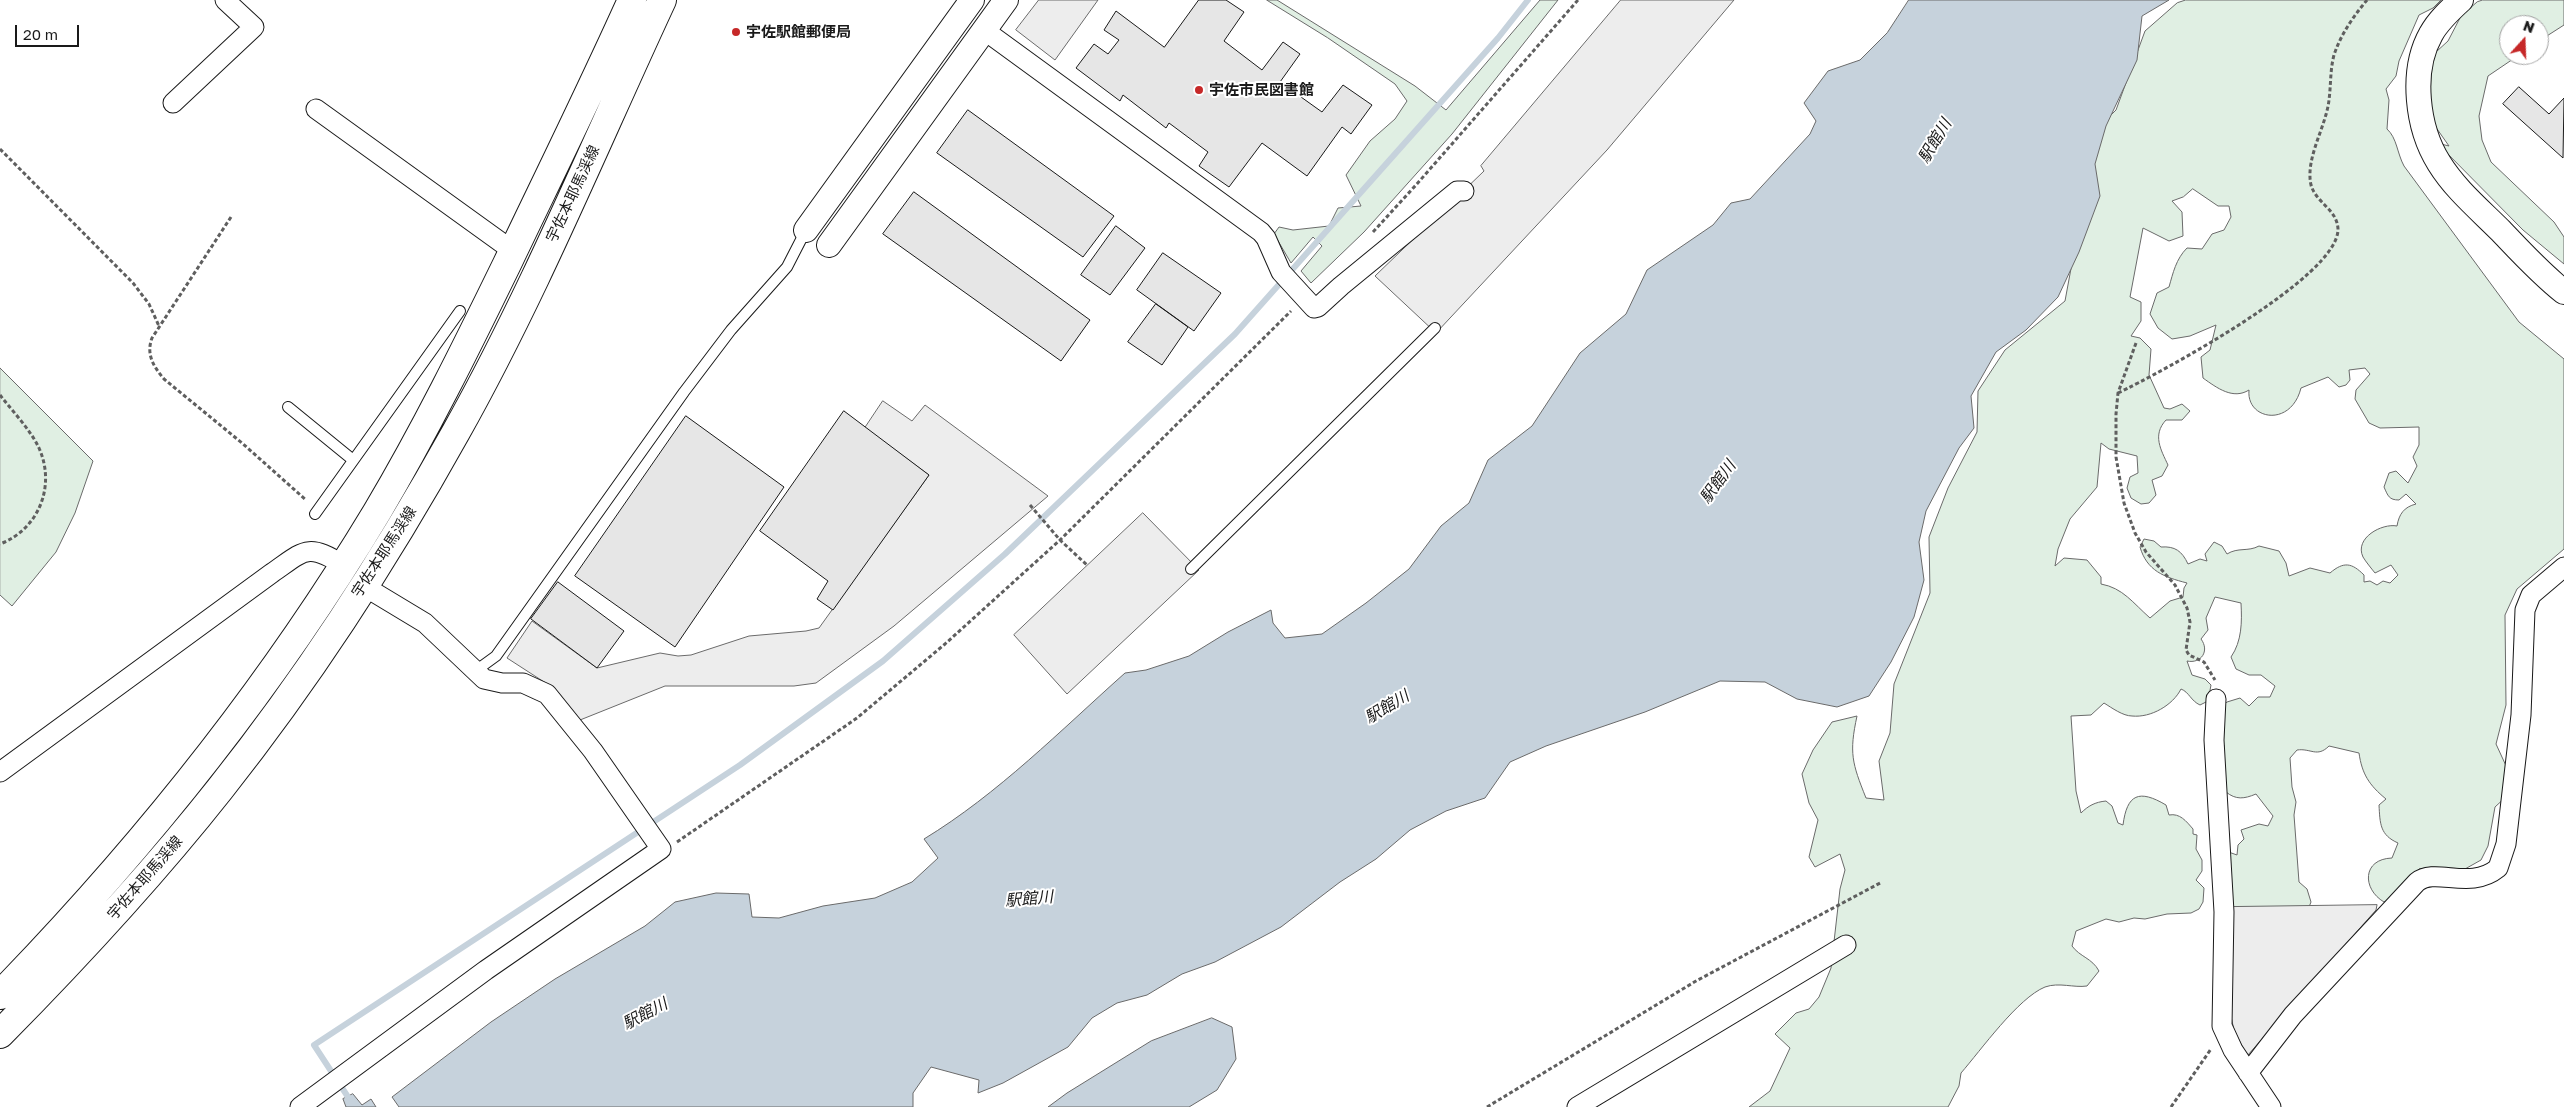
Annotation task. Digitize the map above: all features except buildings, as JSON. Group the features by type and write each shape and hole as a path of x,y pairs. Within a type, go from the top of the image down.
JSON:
{"main road":[{"name":"宇佐本耶馬渓線","path":"0,995 102,886 194,777 269,677 343,565 381,505 446,388 632,0"},
{"name":"宇佐本耶馬渓線","path":"0,1034 74,958 220,789 290,694 422,492 512,326 662,0"}],"street":[{"path":"173,103 254,27 225,0"},
{"path":"829,245 1006,0"},
{"path":"2461,0 2436,25 2425,46 2420,78 2419,101 2424,128 2438,162 2457,186 2543,274 2564,292"},
{"path":"806,230 965,3 986,27 1261,232 1266,238 1281,272 1314,308 1318,307 1340,286 1457,191 1464,191"},
{"path":"316,109 513,251"},
{"path":"0,772 299,555 308,551 319,552 343,565"},
{"path":"2248,1073 2293,1015 2417,882 2427,877 2480,878 2498,868 2506,844 2521,715 2525,610 2532,595 2564,567"},
{"path":"300,1107 486,970 661,849 593,750 550,697 531,686 518,682 489,681 474,672 425,622 362,585"},
{"path":"2216,699 2213,726 2224,912 2221,1016 2224,1030 2248,1073 2271,1107"},
{"path":"1577,1107 1846,945"}],"lane":[{"path":"474,672 496,656 727,335 787,268 806,230"},
{"path":"315,514 418,372 460,310"},
{"path":"1190,569 1435,328"},
{"path":"288,408 353,460"}],"path":[{"path":"1369,236 1423,178 1578,0"},
{"path":"2118,393 2158,374 2267,306 2314,269 2332,246 2338,229 2336,219 2330,210 2316,197 2311,183 2310,169 2329,102 2334,56 2351,20 2366,0"},
{"path":"0,149 133,283 149,304 159,326"},
{"path":"230,217 159,326 149,348 155,368 164,379 296,490 315,514"},
{"path":"661,849 681,840 857,718 977,616 1060,540 1304,298"},
{"path":"2136,343 2118,393 2116,457 2129,518 2146,552 2180,593 2190,622 2186,650 2188,655 2204,662 2215,680 2216,699"},
{"path":"0,395 37,444 43,462 46,482 42,503 32,519 17,535 0,544"},
{"path":"1030,505 1060,540 1088,566"},
{"path":"1487,1107 1696,981 1882,882"},
{"path":"2171,1107 2224,1030"}],"green space":[{"path":"1267,0 1277,0 1415,86 1446,110 1540,0 1558,0 1452,134 1364,232 1311,283 1301,271 1322,246 1313,237 1291,263 1274,234 1279,227 1293,230 1329,226 1338,208 1361,206 1346,175 1370,141 1395,119 1407,101 1395,84 1328,38"},
{"path":"2186,0 2441,0 2433,8 2419,15 2399,61 2396,76 2386,89 2389,100 2387,129 2395,141 2404,166 2519,322 2564,359 2564,549 2517,589 2505,615 2506,705 2496,744 2513,781 2508,795 2495,807 2488,846 2481,860 2465,869 2432,867 2419,869 2395,899 2384,902 2372,890 2368,876 2370,869 2375,863 2392,858 2398,843 2392,840 2382,828 2379,805 2386,799 2367,779 2359,753 2329,746 2325,750 2317,752 2297,750 2290,758 2292,787 2296,802 2294,815 2299,882 2307,889 2311,902 2307,912 2229,915 2223,850 2237,855 2238,845 2244,839 2241,830 2259,824 2268,826 2273,816 2256,794 2240,798 2226,792 2218,759 2224,746 2221,737 2220,708 2227,702 2240,698 2249,706 2258,697 2270,697 2275,686 2261,675 2249,675 2236,669 2231,657 2239,638 2241,603 2215,597 2206,618 2208,630 2201,639 2205,648 2203,656 2196,661 2187,661 2192,675 2205,679 2211,685 2208,701 2200,705 2181,689 2167,705 2147,715 2125,715 2104,703 2091,715 2071,716 2076,791 2081,813 2098,802 2106,801 2112,806 2118,823 2123,825 2131,801 2136,797 2142,796 2157,800 2166,805 2169,815 2176,815 2182,818 2193,829 2193,834 2197,835 2196,849 2202,860 2202,871 2196,880 2204,888 2203,902 2199,909 2191,913 2167,914 2145,919 2134,918 2119,922 2106,919 2076,931 2072,946 2093,963 2099,971 2087,986 2061,985 2045,987 2023,1002 2000,1025 1961,1073 1959,1086 1948,1107 1749,1107 1770,1091 1790,1048 1775,1034 1796,1013 1809,1009 1819,997 1831,968 1840,889 1845,870 1840,854 1815,867 1809,857 1818,820 1809,803 1802,774 1813,750 1832,722 1857,716 1853,740 1853,758 1858,776 1866,798 1884,800 1879,761 1890,733 1894,684 1930,593 1929,537 1948,488 1977,432 1978,391 2005,350 2065,301 2091,160 2102,124 2116,110 2145,31 2177,3","holes":["2193,189 2218,206 2229,206 2231,217 2224,230 2212,234 2202,249 2187,248 2180,257 2175,266 2169,287 2157,293 2150,314 2158,328 2172,339 2190,336 2216,325 2210,350 2201,357 2203,378 2225,392 2237,394 2249,390 2250,400 2254,408 2261,413 2270,415 2279,414 2288,409 2296,401 2301,388 2328,377 2339,387 2346,385 2350,380 2349,370 2365,368 2370,374 2356,390 2355,399 2369,423 2380,428 2419,427 2419,445 2413,457 2417,466 2408,483 2396,471 2389,473 2384,487 2391,498 2399,500 2406,494 2416,504 2408,507 2403,512 2397,526 2377,529 2362,544 2363,557 2375,573 2391,565 2398,575 2390,583 2383,581 2377,585 2370,581 2364,582 2364,575 2356,568 2348,565 2344,565 2330,573 2310,568 2289,576 2286,563 2279,551 2259,546 2227,554 2222,546 2214,542 2205,554 2207,561 2200,559 2188,564 2177,550 2170,547 2161,547 2154,541 2144,539 2140,547 2147,562 2158,572 2187,583 2184,588 2183,597 2170,601 2150,618 2122,593 2101,584 2101,577 2087,560 2064,558 2055,566 2058,549 2070,519 2097,487 2101,443 2109,449 2137,456 2138,473 2130,477 2127,488 2131,498 2141,504 2149,503 2156,495 2152,480 2162,476 2168,465 2159,442 2159,431 2166,420 2182,420 2190,411 2182,404 2170,409 2164,408 2149,375 2151,349 2140,338 2131,336 2141,321 2141,302 2130,297 2143,228 2169,241 2183,236 2182,212 2172,201 2183,197"]},
{"path":"2483,0 2564,0 2564,25 2549,35 2549,15 2499,15 2499,65 2504,65 2488,76 2479,116 2482,140 2491,162 2554,222 2564,237 2564,264 2523,230 2437,143 2449,146 2423,109 2422,73 2436,52 2448,41 2461,16 2477,2"},
{"path":"0,368 93,461 75,513 56,552 12,606 0,595"}],"shaded area":[{"path":"1039,0 1098,0 1055,60 1016,30"},
{"path":"1621,0 1734,0 1607,150 1436,333 1375,276 1484,171 1481,166"},
{"path":"883,401 912,421 925,405 1048,496 894,626 816,683 794,686 665,686 580,720 555,689 507,658 532,621 597,668 660,653 678,656 691,655 749,636 806,631 819,628 929,475 865,428"},
{"path":"1143,513 1199,570 1067,694 1014,635"},
{"path":"2377,905 2376,910 2247,1056 2234,1030 2230,1012 2231,907"}],"water":[{"name":"駅館川","path":"1909,0 2169,0 2142,16 2137,60 2106,126 2095,164 2100,196 2079,252 2058,297 2026,330 1996,352 1971,396 1974,428 1959,448 1926,511 1919,542 1924,580 1914,617 1891,662 1869,696 1837,707 1797,699 1765,682 1720,681 1645,712 1546,746 1510,762 1485,798 1446,811 1410,830 1376,859 1340,882 1281,927 1215,962 1182,974 1147,995 1117,1003 1092,1018 1068,1047 1003,1083 978,1093 979,1080 931,1067 913,1093 913,1107 399,1107 392,1097 491,1022 555,979 645,926 675,902 716,893 749,894 752,917 779,918 823,906 875,898 912,882 938,858 924,839 978,802 1003,782 1125,673 1146,670 1189,656 1228,632 1271,610 1273,623 1285,638 1322,634 1366,603 1409,569 1441,526 1469,503 1488,460 1532,426 1580,353 1626,314 1647,270 1713,225 1731,203 1750,199 1810,134 1816,121 1804,103 1828,71 1860,60 1887,33"},
{"path":"1212,1018 1232,1027 1236,1059 1217,1090 1189,1107 1048,1107 1067,1093 1151,1041"},
{"path":"353,1094 362,1105 371,1099 376,1107 346,1107 343,1099"}],"waterway":[{"path":"348,1097 314,1045 740,765 883,661 1005,554 1235,334 1498,38 1528,0"}],"place":[{"name":"宇佐駅館郵便局","path":"736,32"},
{"name":"宇佐市民図書館","path":"1199,90"}]}
